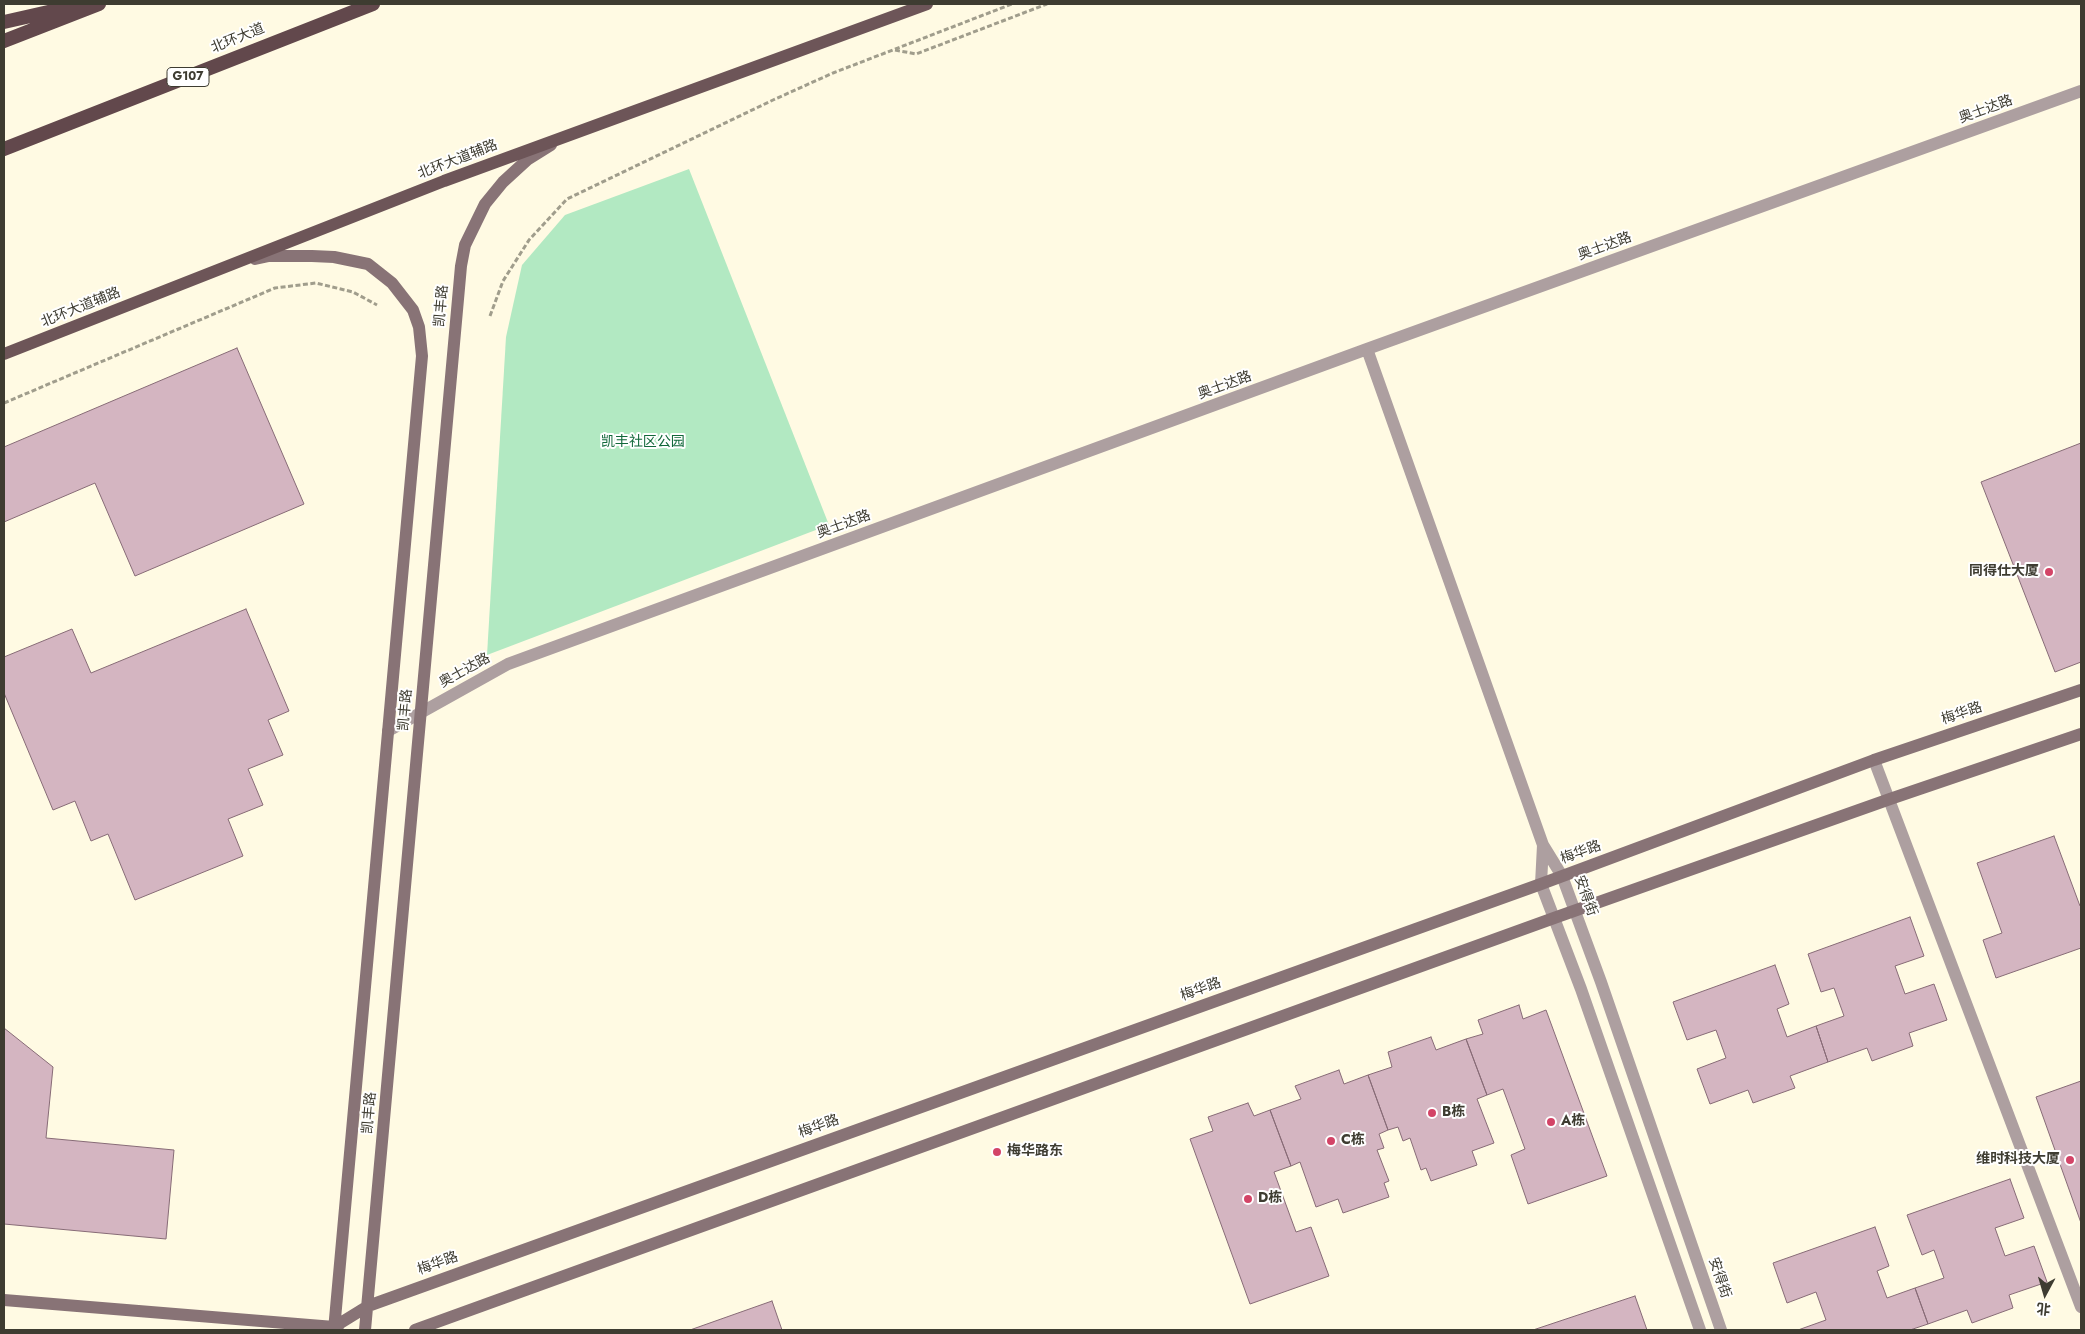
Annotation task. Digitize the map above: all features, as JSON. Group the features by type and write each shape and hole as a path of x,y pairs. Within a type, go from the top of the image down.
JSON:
{"highway":[{"path":"4,22 86,4"},
{"path":"4,42 99,4"},
{"name":"北环大道","path":"4,149 373,4"}],"main road":[{"name":"北环大道辅路","path":"4,354 237,261 567,136 927,4"},
{"name":"凯丰路","path":"365,1330 461,266 465,245 485,204 502,182 527,160 567,136"},
{"name":"凯丰路","path":"237,261 269,256 298,255 334,257 368,264 384,275 401,292 413,310 419,327 422,356 335,1329"},
{"name":"梅华路","path":"335,1329 368,1306 1541,884 1874,760 2081,690"},
{"path":"414,1330 1554,918 1890,799 2081,734"},
{"path":"4,1300 335,1329"}],"street":[{"name":"奥士达路","path":"388,731 508,664 2081,91"},
{"path":"1367,350 1543,845 1541,884 1581,989 1700,1330"},
{"path":"1874,760 2081,1307"},
{"name":"安得街","path":"1543,845 1562,876 1602,982 1721,1330"}],"path":[{"path":"490,316 503,281 529,240 567,199 833,73 1012,4"},
{"path":"894,50 916,54 1047,4"},
{"path":"4,403 275,288 316,283 353,292 380,307"}],"green space":[{"name":"凯丰社区公园","path":"689,169 829,525 487,655 506,337 522,265 565,215"}],"building":[{"path":"237,348 304,504 135,576 95,483 4,522 4,447"},
{"name":"同得仕大厦","path":"2081,443 2081,662 2055,672 1981,482"},
{"path":"246,609 289,711 268,720 283,755 248,769 263,805 228,819 243,856 135,900 108,834 91,841 75,801 53,810 4,693 4,657 72,629 91,673"},
{"path":"2054,836 2081,905 2081,948 1996,978 1983,940 2002,933 1977,863"},
{"path":"1910,917 1924,956 1895,966 1905,994 1934,984 1947,1020 1909,1033 1913,1046 1872,1061 1867,1048 1828,1062 1816,1026 1844,1016 1834,988 1821,992 1808,954"},
{"path":"1775,965 1789,1004 1777,1009 1787,1037 1816,1026 1828,1062 1790,1076 1795,1088 1753,1103 1748,1090 1710,1104 1697,1069 1726,1058 1716,1030 1687,1040 1673,1002"},
{"name":"A栋","path":"1519,1005 1523,1019 1546,1010 1607,1176 1528,1204 1511,1155 1525,1149 1503,1089 1487,1095 1466,1039 1483,1034 1478,1020"},
{"path":"4,1028 53,1067 46,1138 174,1150 166,1239 4,1224"},
{"name":"B栋","path":"1431,1037 1436,1050 1466,1039 1487,1095 1477,1099 1494,1143 1472,1151 1477,1165 1431,1181 1426,1168 1421,1170 1410,1138 1403,1141 1398,1127 1388,1130 1368,1075 1392,1067 1388,1052"},
{"name":"C栋","path":"1339,1070 1344,1084 1368,1075 1388,1130 1379,1134 1384,1148 1377,1150 1389,1181 1384,1183 1389,1197 1343,1213 1338,1199 1316,1207 1300,1162 1291,1166 1270,1110 1301,1099 1295,1086"},
{"name":"维时科技大厦","path":"2081,1081 2081,1223 2036,1097"},
{"name":"D栋","path":"1248,1103 1254,1116 1270,1110 1291,1166 1274,1172 1296,1232 1311,1227 1329,1276 1250,1304 1190,1139 1213,1131 1208,1117"},
{"path":"2010,1179 2024,1218 1995,1228 2005,1256 2034,1246 2047,1282 2009,1295 2013,1308 1972,1323 1967,1310 1928,1324 1915,1288 1944,1278 1934,1250 1922,1255 1907,1215"},
{"path":"1875,1227 1889,1266 1877,1271 1887,1298 1915,1288 1928,1324 1910,1330 1798,1330 1826,1320 1816,1292 1787,1303 1773,1263"},
{"path":"1635,1296 1647,1330 1533,1330"},
{"path":"772,1301 782,1330 690,1330"}],"place":[{"name":"同得仕大厦","path":"2049,572"},
{"name":"B栋","path":"1432,1113"},
{"name":"A栋","path":"1551,1122"},
{"name":"C栋","path":"1331,1141"},
{"name":"梅华路东","path":"997,1152"},
{"name":"维时科技大厦","path":"2070,1160"},
{"name":"D栋","path":"1248,1199"}]}
